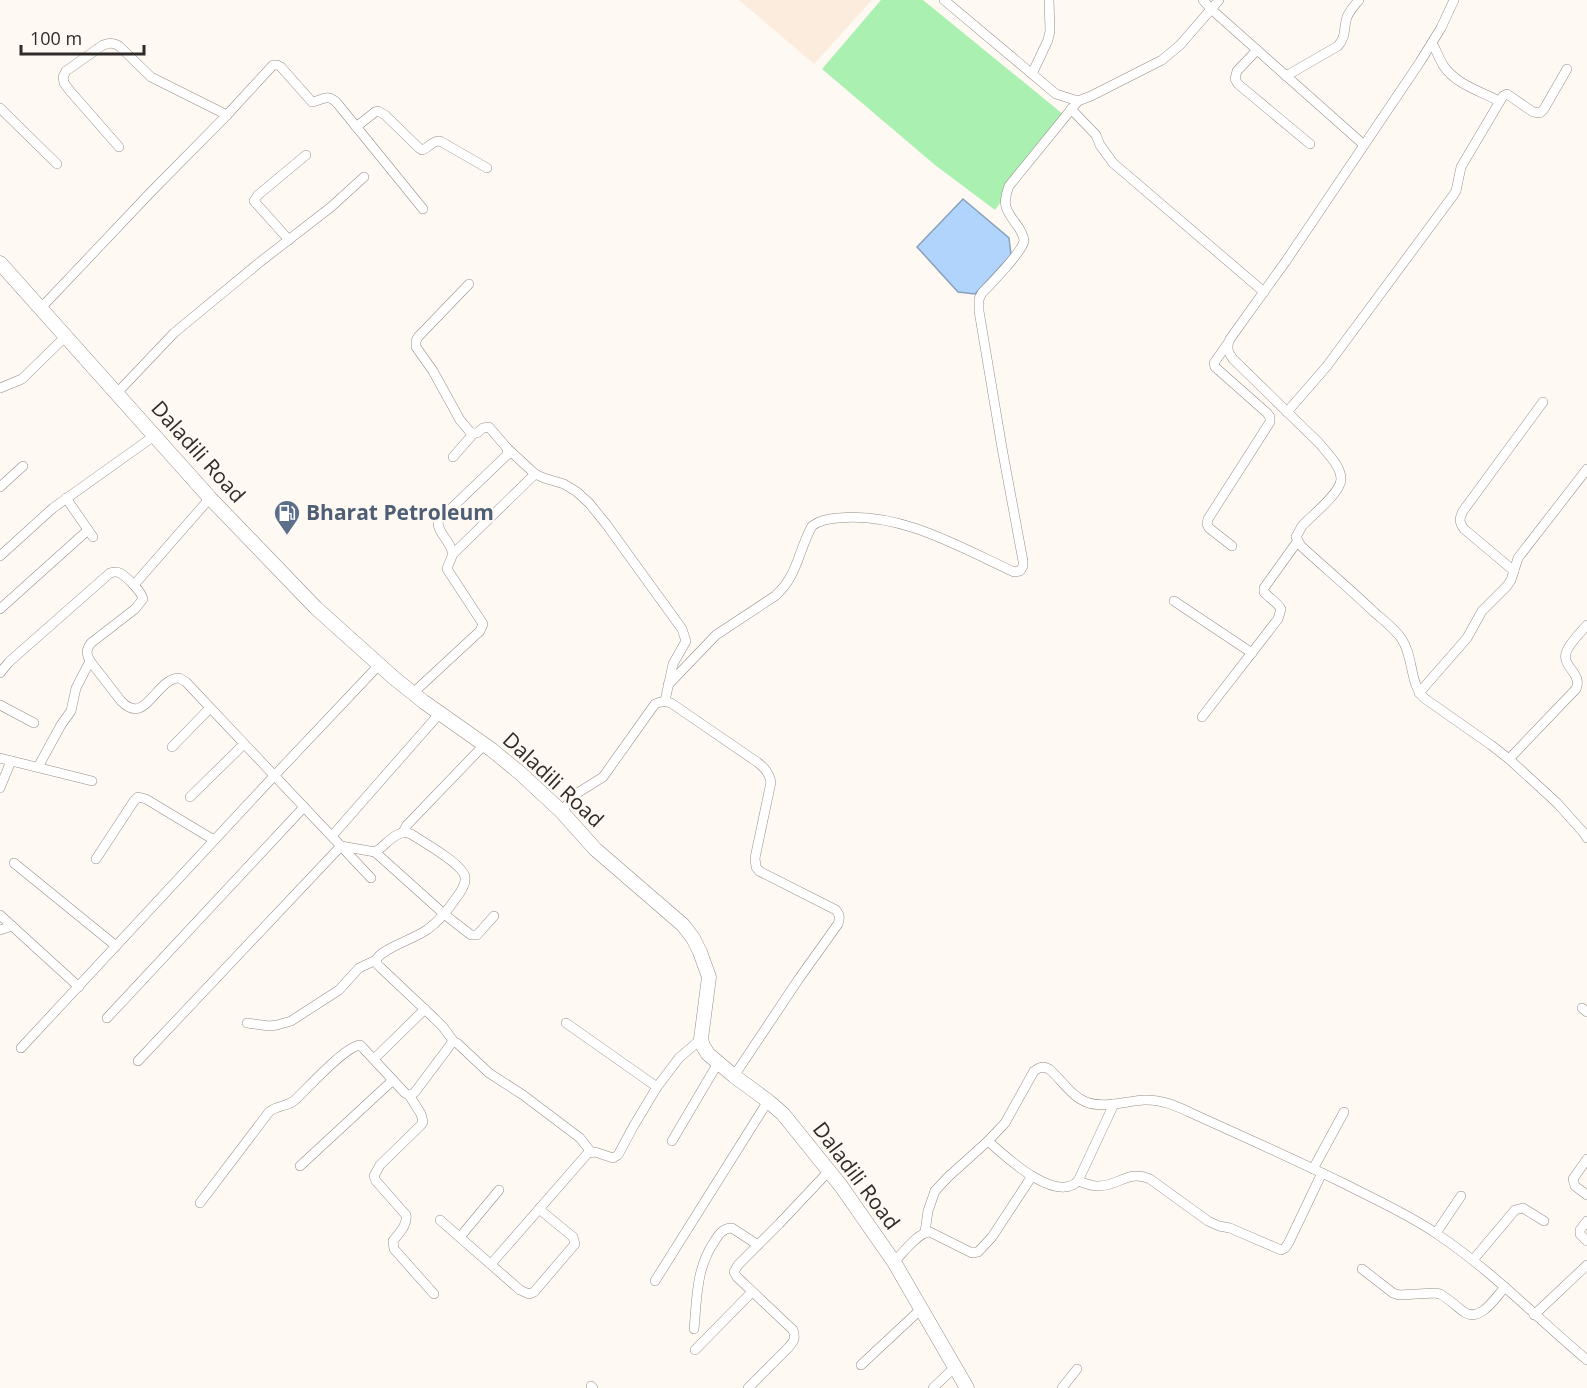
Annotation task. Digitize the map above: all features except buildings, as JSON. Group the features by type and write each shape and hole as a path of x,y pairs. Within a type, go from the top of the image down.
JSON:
{"main road":[{"name":"Daladili Road","path":"0,262 210,498 316,608 413,693 520,773 561,811 595,849 683,925 693,938 709,977 701,1040 703,1047 734,1076 783,1114 841,1186 894,1262 967,1388"}],"street":[{"path":"944,0 1056,94 1074,105 1113,163 1264,292"},
{"path":"1032,74 1048,40 1049,0"},
{"path":"1203,0 1364,145"},
{"path":"668,686 716,635 782,590 788,583 812,526 824,519 864,517 890,520 965,549 1014,573 1020,571 1023,561 979,304 982,293 1019,252 1024,242 1022,233 1006,210 1005,196 1009,186 1074,105 1162,60 1180,45 1219,0"},
{"path":"1286,76 1338,46 1345,34 1346,19 1359,0"},
{"path":"1232,546 1209,528 1208,519 1270,422 1270,417 1215,367 1214,363 1432,43 1454,0"},
{"path":"119,147 64,84 63,77 66,71 109,43 119,46 151,76 227,115"},
{"path":"1432,43 1442,63 1454,77 1499,101"},
{"path":"1257,50 1237,70 1235,79 1238,84 1310,144"},
{"path":"40,308 273,65 281,67 308,100 312,102 324,97 333,99 423,209"},
{"path":"1287,412 1327,366 1452,197 1456,191 1461,167 1503,96 1507,94 1533,112 1540,113 1567,69"},
{"path":"0,108 57,164"},
{"path":"356,127 378,111 422,150 436,140 440,141 487,168"},
{"path":"289,240 254,201 306,155"},
{"path":"117,393 174,333 331,207 364,177"},
{"path":"469,284 418,337 415,344 433,370 460,420 474,434"},
{"path":"0,388 22,379 66,336"},
{"path":"1228,343 1229,353 1233,359 1319,443 1340,474 1341,480 1336,491 1302,526 1296,537 1298,542 1401,638 1409,655 1419,693 1509,759 1557,803 1587,838"},
{"path":"1514,571 1464,529 1460,524 1460,518 1462,511 1543,402"},
{"path":"453,457 474,434 489,427 507,448 535,474 564,484 589,503 682,629 686,641 674,664 665,701"},
{"path":"0,556 48,512 154,436"},
{"path":"453,554 438,527 438,521 507,456 507,448"},
{"path":"0,487 23,466"},
{"path":"1419,693 1467,638 1482,611 1507,586 1518,558 1587,469"},
{"path":"413,693 482,628 482,620 447,569 453,554 535,474"},
{"path":"0,609 91,533 66,498"},
{"path":"134,585 210,498"},
{"path":"1202,717 1278,619 1281,609 1264,592 1264,588 1298,542"},
{"path":"0,673 9,662 110,573 120,573 142,594 143,599 140,604 91,643 86,654 127,707 134,710 139,709 169,680 180,678 186,682 371,878"},
{"path":"1174,601 1251,653"},
{"path":"1509,759 1576,688 1578,680 1565,656 1569,646 1587,625"},
{"path":"38,767 71,711 76,688 90,661"},
{"path":"21,1048 379,665"},
{"path":"561,811 579,792 603,777 655,704 665,701 765,768 770,775 771,782 755,858 756,867 759,871 828,905 840,915 838,924 734,1076"},
{"path":"0,705 34,723"},
{"path":"172,747 210,708"},
{"path":"332,836 440,713"},
{"path":"190,796 244,744"},
{"path":"375,852 403,832 407,825 484,745"},
{"path":"0,758 92,781"},
{"path":"0,788 11,761"},
{"path":"96,859 138,797 146,799 214,840"},
{"path":"107,1018 304,807"},
{"path":"247,1023 273,1025 291,1021 339,990 359,968 376,960 381,953 427,930 444,914 462,891 465,884 463,871 411,834 403,832"},
{"path":"341,846 375,852 444,914 474,936 494,916"},
{"path":"138,1061 341,846"},
{"path":"14,863 116,946"},
{"path":"0,915 79,987"},
{"path":"0,930 12,927"},
{"path":"376,960 377,964 443,1027 454,1042 462,1046 489,1073 523,1095 580,1138 591,1152"},
{"path":"374,1059 425,1009"},
{"path":"566,1023 657,1087"},
{"path":"491,1264 586,1155 595,1152 613,1158 618,1155 657,1087 679,1058 701,1040"},
{"path":"409,1095 415,1092 454,1042"},
{"path":"200,1203 273,1108 291,1104 341,1056 356,1045 360,1045 409,1095 422,1114 421,1125 378,1168 374,1176 406,1215 407,1219 393,1241 394,1249 434,1294"},
{"path":"672,1142 718,1062"},
{"path":"925,1232 928,1211 935,1191 988,1141 1011,1114 1031,1075 1044,1067 1087,1103 1114,1104 1146,1100 1172,1104 1394,1208 1436,1233 1473,1260 1587,1360"},
{"path":"300,1166 393,1080"},
{"path":"655,1281 768,1101"},
{"path":"988,1141 1032,1176 1061,1187 1068,1187 1078,1181 1114,1104"},
{"path":"1078,1181 1098,1186 1132,1176 1150,1179 1215,1225 1230,1228 1281,1250 1289,1242 1317,1171 1344,1112"},
{"path":"1587,1159 1573,1179 1575,1186 1587,1195"},
{"path":"748,1388 788,1348 795,1337 793,1330 736,1277 734,1272 738,1265 828,1172"},
{"path":"894,1262 925,1232 930,1232 972,1253 978,1252 992,1238 1032,1176"},
{"path":"460,1237 499,1190"},
{"path":"1436,1233 1461,1196"},
{"path":"1473,1260 1515,1210 1523,1208 1544,1221"},
{"path":"440,1220 520,1290 529,1294 534,1292 575,1244 573,1238 539,1209"},
{"path":"1587,1221 1580,1230 1580,1234 1587,1241"},
{"path":"694,1329 701,1266 717,1237 723,1230 732,1228 758,1245"},
{"path":"1534,1315 1587,1265"},
{"path":"1362,1269 1393,1293 1399,1295 1440,1294 1470,1315 1476,1316 1505,1287"},
{"path":"695,1350 752,1292"},
{"path":"861,1365 921,1309"},
{"path":"933,1388 955,1367"},
{"path":"1062,1388 1077,1369"}],"shaded area":[{"path":"739,0 872,0 814,64"}],"green space":[{"path":"881,0 923,0 1064,115 995,210 935,165 822,69"}],"water":[{"path":"963,199 1009,238 1011,255 975,294 958,292 917,247"}],"place":[{"name":"Bharat Petroleum","path":"287,536"}]}
